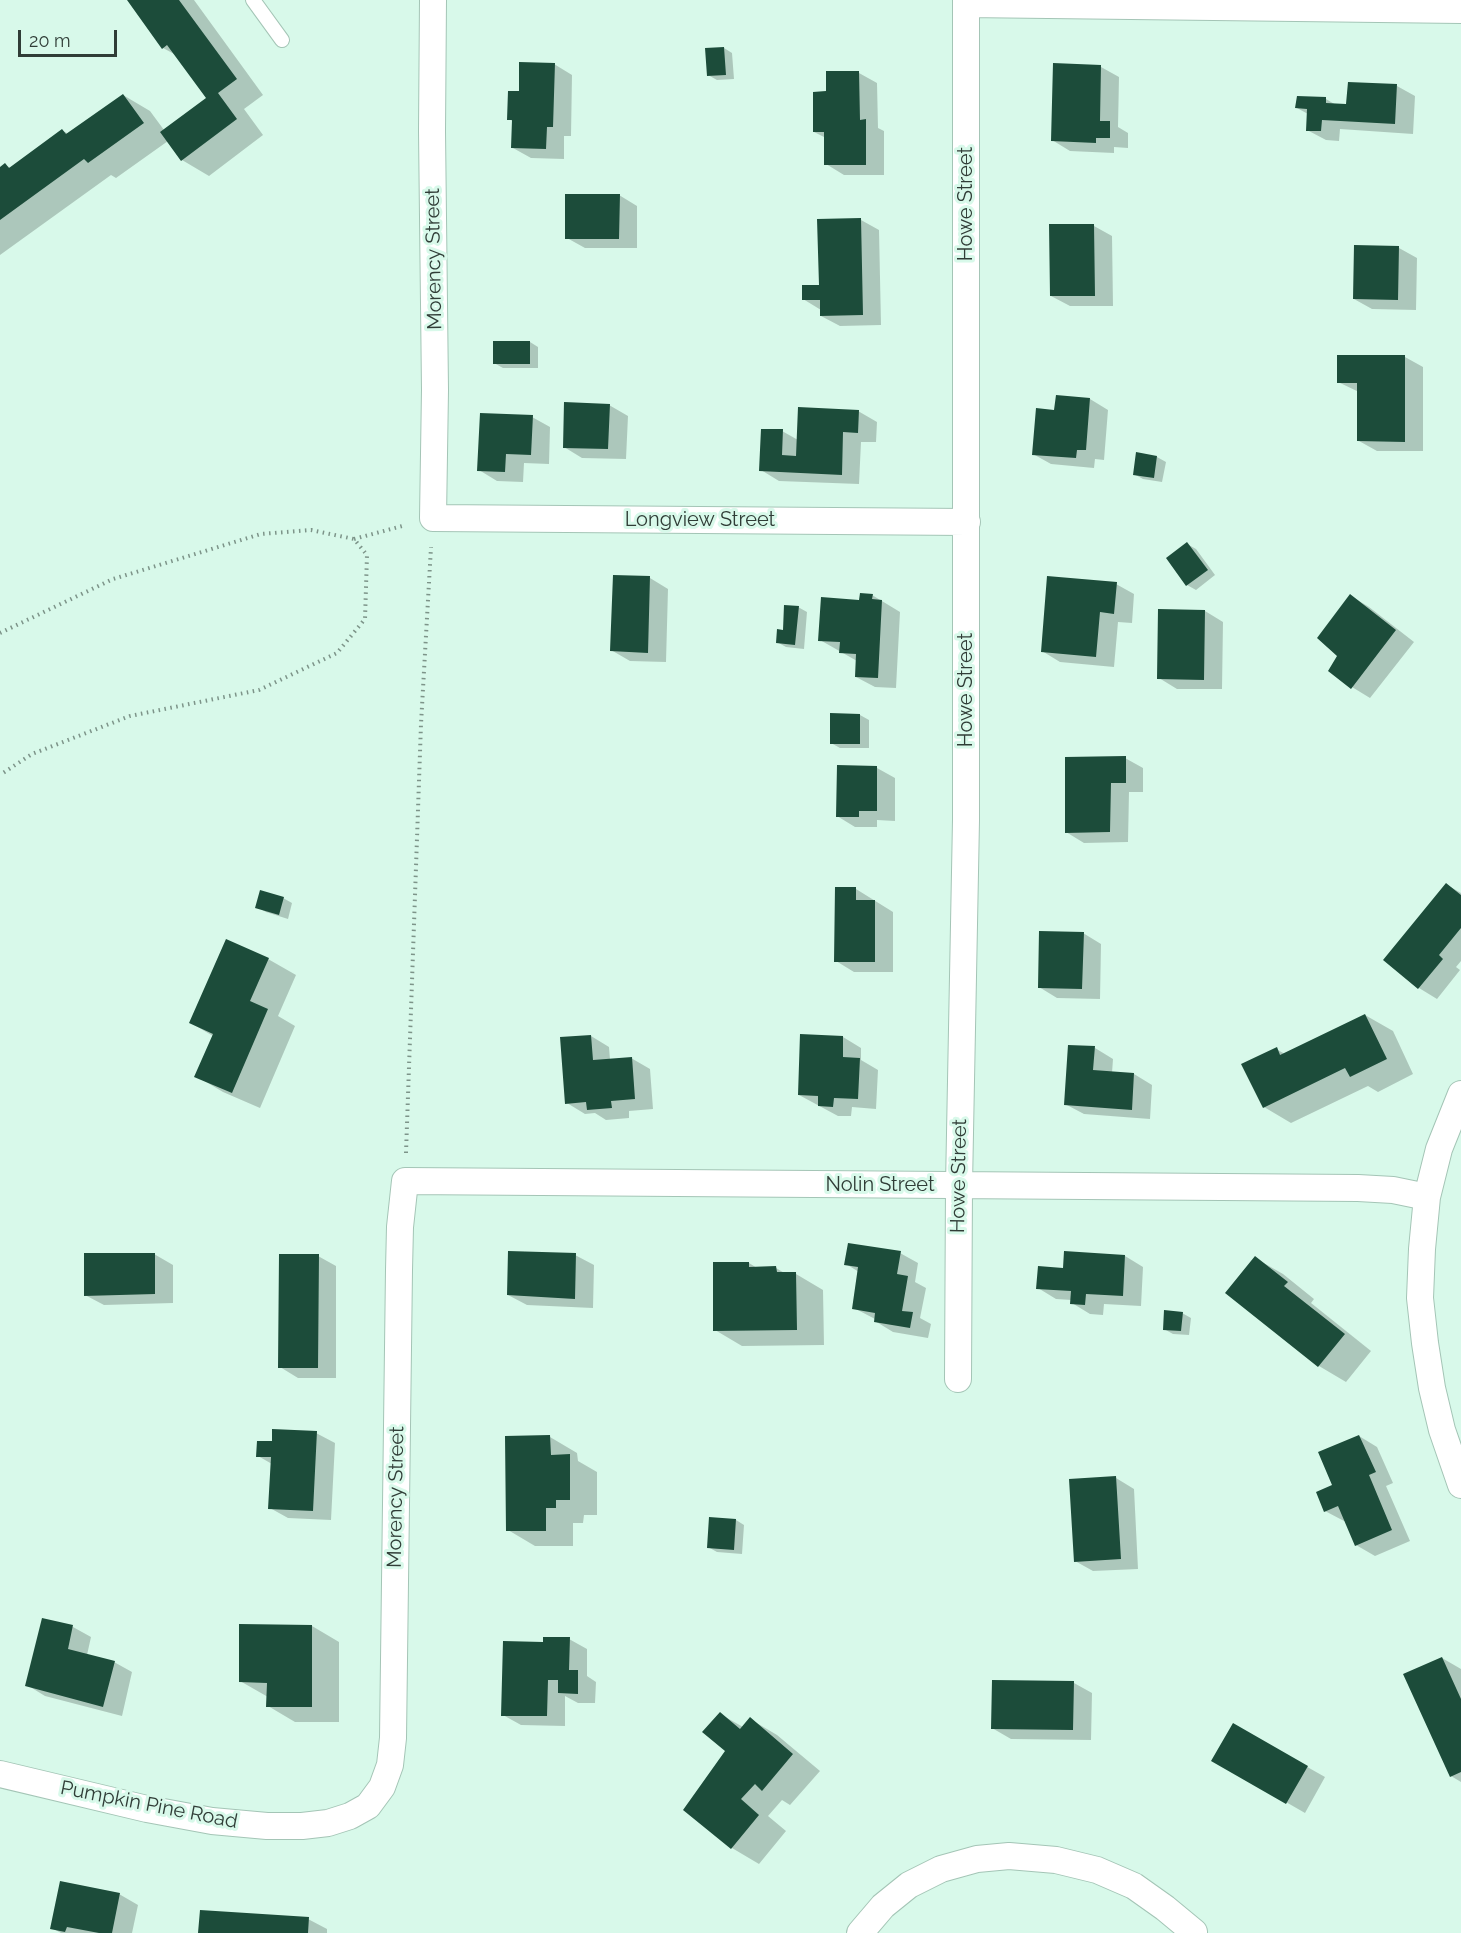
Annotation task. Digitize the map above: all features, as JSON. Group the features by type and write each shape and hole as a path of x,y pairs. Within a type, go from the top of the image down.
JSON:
{"street":[{"name":"Morency Street","path":"433,0 435,390 433,518"},
{"path":"966,2 1461,10"},
{"name":"Howe Street","path":"958,1379 966,820 966,2"},
{"name":"Longview Street","path":"433,518 967,522"},
{"path":"1461,1094 1439,1149 1427,1197 1420,1298 1425,1343 1451,1427 1461,1485"},
{"name":"Morency Street","path":"368,1806 382,1786 390,1765 393,1738 399,1270 400,1227 405,1181"},
{"name":"Nolin Street","path":"405,1181 1358,1188 1393,1190 1427,1197"},
{"name":"Pumpkin Pine Road","path":"0,1774 147,1809 212,1821 256,1825 302,1827 328,1824 368,1806"},
{"path":"860,1933 883,1906 909,1884 941,1869 977,1859 1009,1856 1056,1860 1097,1870 1134,1886 1194,1932"}],"lane":[{"path":"253,0 282,40"}],"path":[{"path":"0,633 113,579 261,534 311,530 354,539 433,518 422,724 405,1181"},
{"path":"0,776 32,754 130,716 259,690 336,653 365,619 368,555 354,539"}],"building":[{"path":"127,0 179,0 237,79 218,93 237,119 181,161 160,132 206,98 167,45 162,49"},
{"path":"724,47 726,75 707,76 705,48"},
{"path":"519,62 555,63 553,127 547,127 546,149 511,148 512,120 507,120 508,91 519,91"},
{"path":"1053,63 1101,65 1100,121 1110,121 1110,138 1096,138 1096,143 1051,141"},
{"path":"826,71 859,71 860,120 866,119 866,165 824,165 824,132 813,132 813,92 826,91"},
{"path":"1348,82 1397,84 1395,124 1322,120 1321,131 1306,131 1307,109 1295,108 1297,96 1326,97 1326,103 1346,104"},
{"path":"123,94 144,123 88,163 84,159 0,220 0,167 5,163 9,168 62,129 66,134"},
{"path":"565,194 620,194 619,239 565,239"},
{"path":"861,218 863,315 820,316 820,300 802,300 802,285 819,285 817,219"},
{"path":"1049,224 1094,224 1095,296 1050,296"},
{"path":"1354,245 1399,246 1398,300 1353,299"},
{"path":"493,341 530,341 530,364 493,364"},
{"path":"1337,355 1405,355 1405,442 1357,441 1357,383 1337,383"},
{"path":"1056,395 1090,398 1086,450 1077,450 1076,458 1032,455 1036,408 1054,410"},
{"path":"564,402 610,404 608,449 563,448"},
{"path":"798,407 859,410 858,433 843,432 842,475 759,471 761,429 783,429 782,455 796,456"},
{"path":"480,413 533,415 531,455 506,454 505,472 477,471"},
{"path":"1136,452 1157,456 1154,478 1133,475"},
{"path":"1187,542 1208,570 1186,586 1166,558"},
{"path":"613,575 650,576 648,653 610,651"},
{"path":"1047,576 1117,582 1114,614 1100,612 1096,657 1041,652"},
{"path":"860,593 873,594 872,599 882,600 878,678 855,677 856,654 839,653 840,642 818,641 821,597 859,600"},
{"path":"1350,594 1396,630 1351,689 1328,671 1337,656 1317,638"},
{"path":"784,605 799,606 795,645 776,643 777,629 783,630"},
{"path":"1158,609 1205,610 1204,680 1157,679"},
{"path":"830,713 860,714 860,744 830,744"},
{"path":"1126,756 1126,783 1111,783 1110,832 1065,833 1065,757"},
{"path":"837,765 877,766 877,811 859,811 859,817 836,817"},
{"path":"1446,883 1461,895 1461,928 1439,955 1443,959 1418,989 1383,960"},
{"path":"835,887 856,887 856,900 875,900 875,962 834,962"},
{"path":"260,890 284,897 279,915 255,908"},
{"path":"1039,931 1084,932 1082,989 1038,988"},
{"path":"226,939 269,958 250,1001 268,1009 232,1093 194,1077 213,1034 189,1023"},
{"path":"1365,1014 1387,1059 1350,1077 1345,1068 1263,1108 1241,1064 1277,1047 1280,1055"},
{"path":"800,1034 843,1036 843,1057 860,1058 858,1099 834,1098 833,1107 818,1106 818,1096 798,1095"},
{"path":"591,1035 593,1060 632,1057 635,1099 611,1101 612,1108 587,1110 586,1102 565,1104 560,1037"},
{"path":"1068,1045 1095,1046 1093,1070 1134,1073 1132,1110 1064,1105"},
{"path":"848,1243 901,1251 897,1274 908,1276 902,1311 913,1312 910,1328 874,1322 875,1313 852,1309 858,1267 844,1265"},
{"path":"508,1251 576,1253 575,1299 507,1295"},
{"path":"1064,1251 1125,1255 1123,1296 1086,1294 1085,1305 1070,1304 1071,1291 1036,1289 1038,1266 1063,1268"},
{"path":"84,1253 155,1253 155,1294 84,1296"},
{"path":"279,1254 319,1254 318,1368 278,1368"},
{"path":"1255,1256 1288,1282 1284,1286 1345,1334 1318,1367 1225,1293"},
{"path":"713,1262 749,1262 749,1267 776,1266 777,1272 796,1272 797,1330 713,1331"},
{"path":"1164,1310 1183,1312 1181,1331 1163,1330"},
{"path":"272,1429 317,1431 313,1511 268,1509 271,1457 256,1457 257,1441 272,1441"},
{"path":"550,1435 551,1455 570,1454 570,1500 556,1500 556,1508 546,1508 546,1531 506,1531 505,1436"},
{"path":"1359,1435 1376,1472 1369,1475 1392,1530 1355,1546 1338,1506 1324,1512 1316,1492 1332,1485 1318,1452"},
{"path":"1116,1476 1121,1559 1074,1562 1069,1479"},
{"path":"709,1517 736,1519 734,1550 707,1548"},
{"path":"42,1618 73,1625 68,1649 115,1661 103,1707 25,1686"},
{"path":"239,1624 312,1625 312,1707 266,1707 267,1683 239,1682"},
{"path":"543,1637 570,1637 569,1670 578,1670 578,1694 558,1693 558,1680 548,1680 547,1716 501,1716 503,1641 543,1642"},
{"path":"1442,1657 1461,1699 1461,1772 1450,1777 1403,1674"},
{"path":"992,1680 1074,1681 1073,1730 991,1729"},
{"path":"720,1712 740,1729 750,1717 793,1754 762,1791 755,1784 741,1799 759,1815 731,1849 683,1810 725,1751 702,1732"},
{"path":"1233,1723 1308,1766 1286,1804 1211,1761"},
{"path":"60,1881 120,1893 112,1933 67,1927 65,1932 50,1929"},
{"path":"200,1910 309,1917 308,1933 198,1933"}]}
